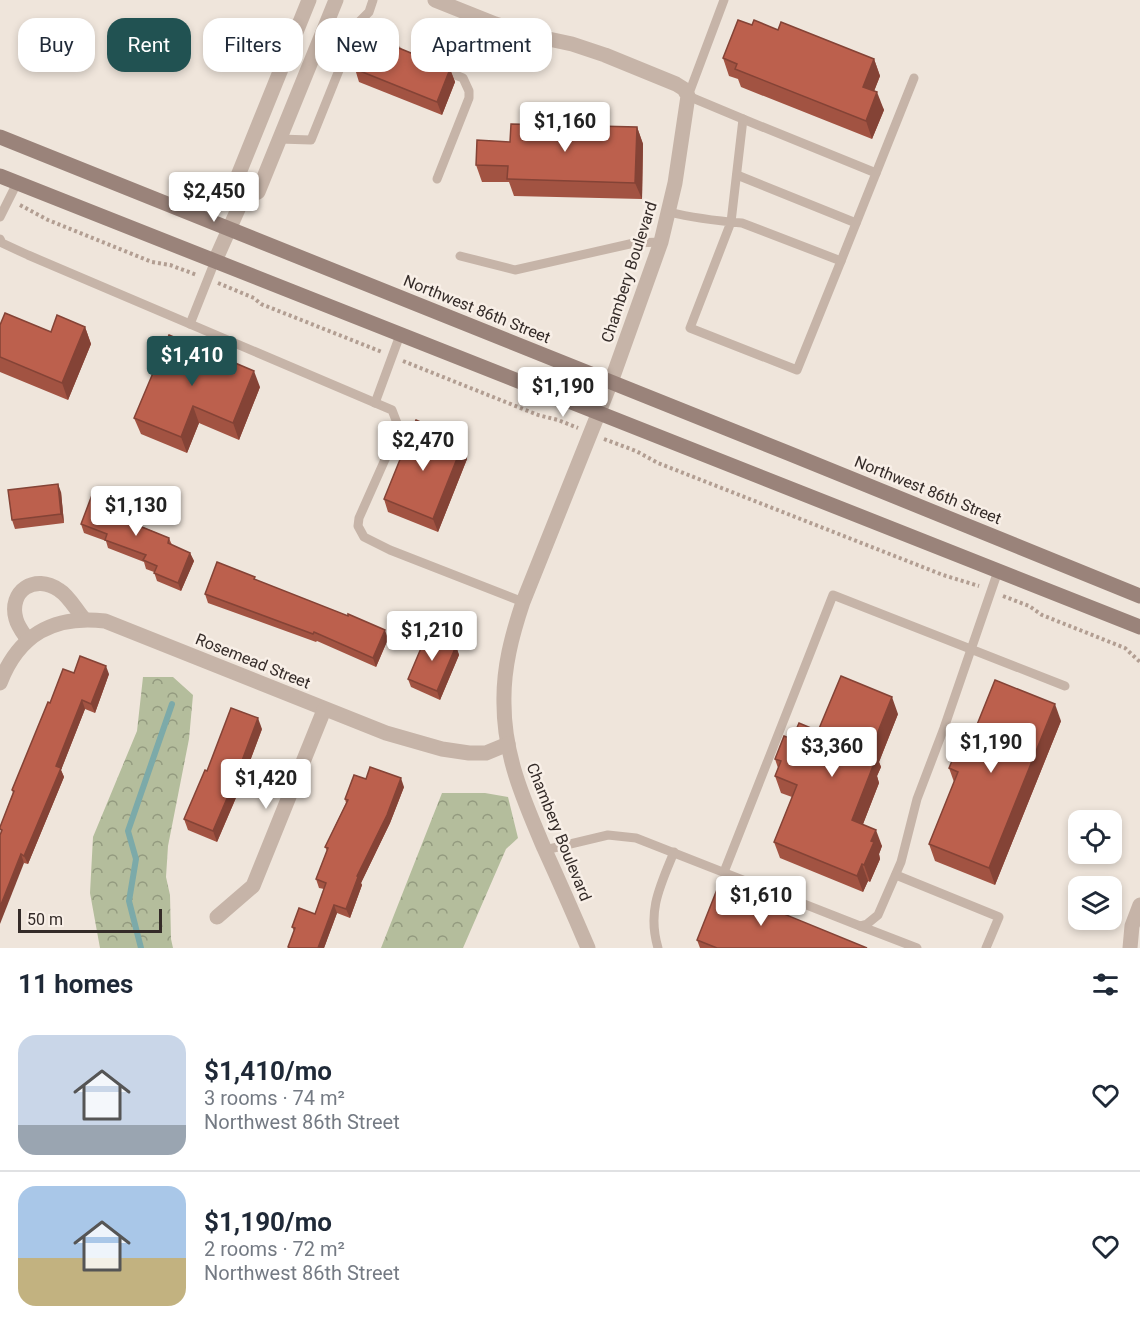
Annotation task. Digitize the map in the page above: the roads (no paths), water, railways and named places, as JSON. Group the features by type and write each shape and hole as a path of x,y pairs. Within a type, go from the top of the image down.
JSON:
{"main road":[{"name":"Northwest 86th Street","path":"0,137 1140,596"},
{"path":"0,176 1140,627"}],"street":[{"path":"243,198 235,183 309,0"},
{"path":"215,261 243,198 258,192 336,0"},
{"path":"435,0 512,30 572,44 605,55 676,84 684,89 688,96"},
{"name":"Chambery Boulevard","path":"588,948 514,774 504,705 506,669 512,634 523,602 611,382 661,242 669,212 688,96"},
{"path":"28,640 16,620 14,609 20,592 33,583 45,584 61,591 84,619"},
{"name":"Rosemead Street","path":"2,678 14,655 28,640 45,628 64,621 84,619 117,625 386,733 442,749 469,753 486,753 508,744"},
{"path":"217,917 253,886 324,710"},
{"path":"1130,948 1132,926 1140,905"}],"lane":[{"path":"279,139 311,140 358,23 369,12 374,0"},
{"path":"724,0 688,96 876,173"},
{"path":"399,52 408,56"},
{"path":"437,179 470,98 463,78 448,72"},
{"path":"743,118 731,222 690,328 797,370 914,78"},
{"path":"737,175 856,223"},
{"path":"0,217 17,183"},
{"path":"669,212 742,223 841,261"},
{"path":"0,239 2,243 28,255 392,410 398,423 395,437 359,518 358,526 364,537 390,550 523,602"},
{"path":"460,256 515,270 634,243 661,242"},
{"path":"190,324 215,261"},
{"path":"375,403 400,335"},
{"path":"860,926 867,924 878,915 896,875 917,799 998,570"},
{"path":"724,872 833,595 1065,686"},
{"path":"545,850 608,835 636,838 916,948"},
{"path":"658,948 653,932 655,900 674,852"},
{"path":"896,875 999,917 986,948"}],"waterway":[{"path":"141,948 129,901 136,859 128,831 172,704"}]}
